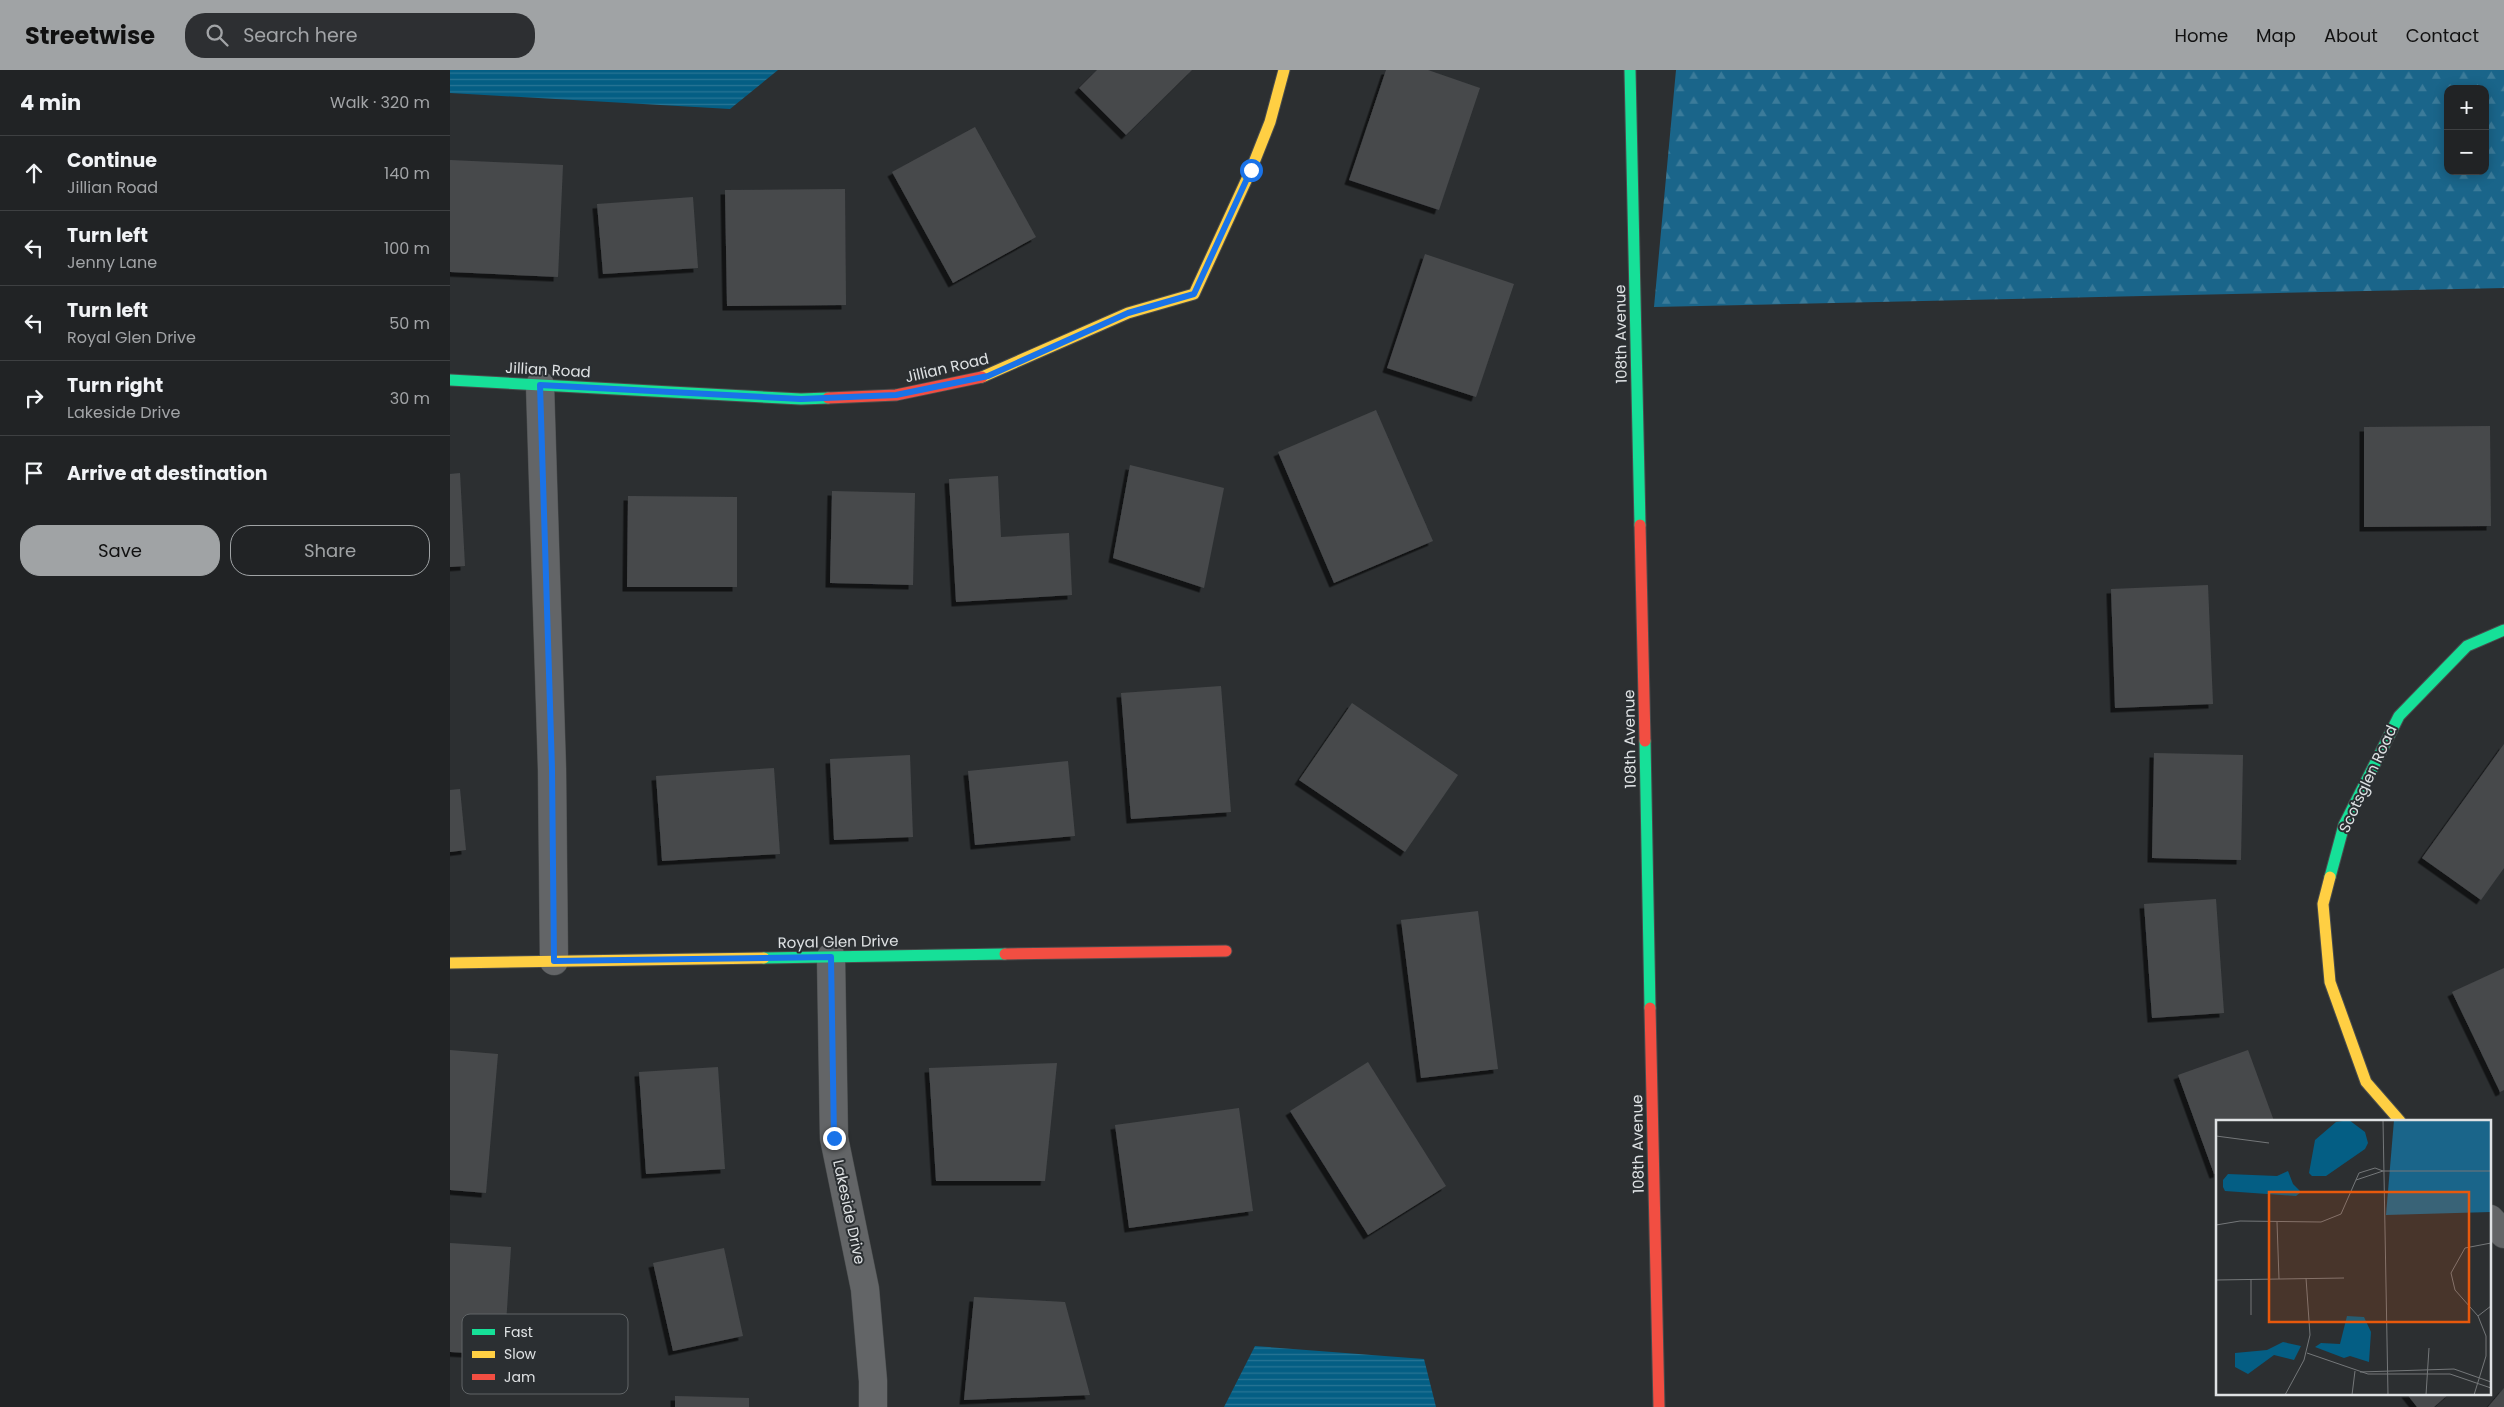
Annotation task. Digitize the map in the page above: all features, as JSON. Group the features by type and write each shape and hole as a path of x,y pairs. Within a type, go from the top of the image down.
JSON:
{"street":[{"name":"Jillian Road","path":"450,380 801,399 896,395 988,376 1128,313 1194,294 1251,170 1270,122 1284,70"},
{"name":"108th Avenue","path":"1630,70 1659,1407"},
{"path":"540,385 552,769 554,961"},
{"name":"Scotsglen Road","path":"2399,1120 2366,1082 2330,982 2323,904 2344,825 2398,716 2467,646 2504,630"},
{"name":"Royal Glen Drive","path":"450,963 1226,951"},
{"name":"Lakeside Drive","path":"831,957 834,1138 864,1289 874,1381 873,1407"},
{"path":"2492,1221 2504,1234"}],"green space":[{"path":"1676,70 2504,70 2504,288 1654,307"}],"shaded area":[{"path":"450,70 778,70 730,109 450,93"},
{"path":"1255,1346 1424,1359 1436,1407 1224,1407"}],"building":[{"path":"1097,70 1192,70 1126,135 1079,88"},
{"path":"1386,70 1428,70 1480,88 1439,210 1349,180"},
{"path":"975,127 1036,237 953,283 892,172"},
{"path":"450,160 563,165 558,277 450,272"},
{"path":"845,189 846,305 727,306 725,190"},
{"path":"693,197 698,268 603,274 597,204"},
{"path":"1425,254 1514,284 1476,397 1387,368"},
{"path":"1376,410 1433,541 1334,583 1278,452"},
{"path":"2490,426 2491,526 2364,527 2364,427"},
{"path":"1130,465 1224,488 1204,588 1113,558"},
{"path":"460,473 465,566 450,567 450,474"},
{"path":"998,476 1001,537 1069,533 1072,595 956,602 949,479"},
{"path":"832,491 915,493 913,585 830,583"},
{"path":"628,496 737,497 737,587 627,587"},
{"path":"2208,585 2213,704 2115,708 2111,589"},
{"path":"1221,686 1231,812 1131,819 1121,693"},
{"path":"1352,703 1458,775 1405,852 1299,780"},
{"path":"2504,744 2504,868 2481,900 2422,858"},
{"path":"2154,753 2243,755 2241,860 2152,858"},
{"path":"910,755 913,837 834,840 830,759"},
{"path":"1068,761 1075,836 975,845 968,771"},
{"path":"774,768 780,854 662,861 656,776"},
{"path":"460,789 466,850 450,852 450,790"},
{"path":"2216,899 2224,1013 2152,1018 2144,904"},
{"path":"1478,911 1498,1069 1421,1078 1401,920"},
{"path":"2504,968 2504,1090 2500,1092 2452,992"},
{"path":"450,1050 498,1054 486,1193 450,1190"},
{"path":"2248,1050 2274,1120 2216,1120 2216,1174 2214,1174 2178,1075"},
{"path":"1368,1062 1446,1186 1368,1235 1290,1111"},
{"path":"1057,1063 1045,1181 936,1181 929,1068"},
{"path":"718,1067 725,1169 646,1174 639,1072"},
{"path":"1239,1108 1253,1211 1129,1228 1115,1125"},
{"path":"450,1243 511,1247 507,1314 462,1314 462,1353 450,1352"},
{"path":"724,1248 743,1336 673,1351 653,1263"},
{"path":"974,1297 1065,1302 1090,1395 964,1400"},
{"path":"2504,1388 2504,1407 2488,1407"},
{"path":"2407,1394 2449,1394 2434,1407 2417,1407"},
{"path":"675,1396 749,1398 749,1407 675,1407"}],"traffic: fast":[{"path":"1630,70 1640,525"},
{"path":"450,380 801,399 828,398"},
{"path":"2330,877 2344,825 2399,716 2467,646 2504,630"},
{"path":"1645,741 1650,1008"},
{"path":"764,958 1005,954"}],"traffic: slow":[{"path":"982,377 1128,313 1194,294 1251,170 1270,122 1284,70"},
{"path":"2330,877 2323,904 2330,982 2366,1082 2399,1120"},
{"path":"450,963 764,958"}],"traffic: jam":[{"path":"828,398 896,395 982,377"},
{"path":"1640,525 1645,741"},
{"path":"1005,954 1226,951"},
{"path":"1650,1008 1659,1407"}],"route":[{"path":"834,1138 831,957 554,961 552,769 540,385 801,399 896,395 988,376 1128,313 1194,294 1251,170"}]}
